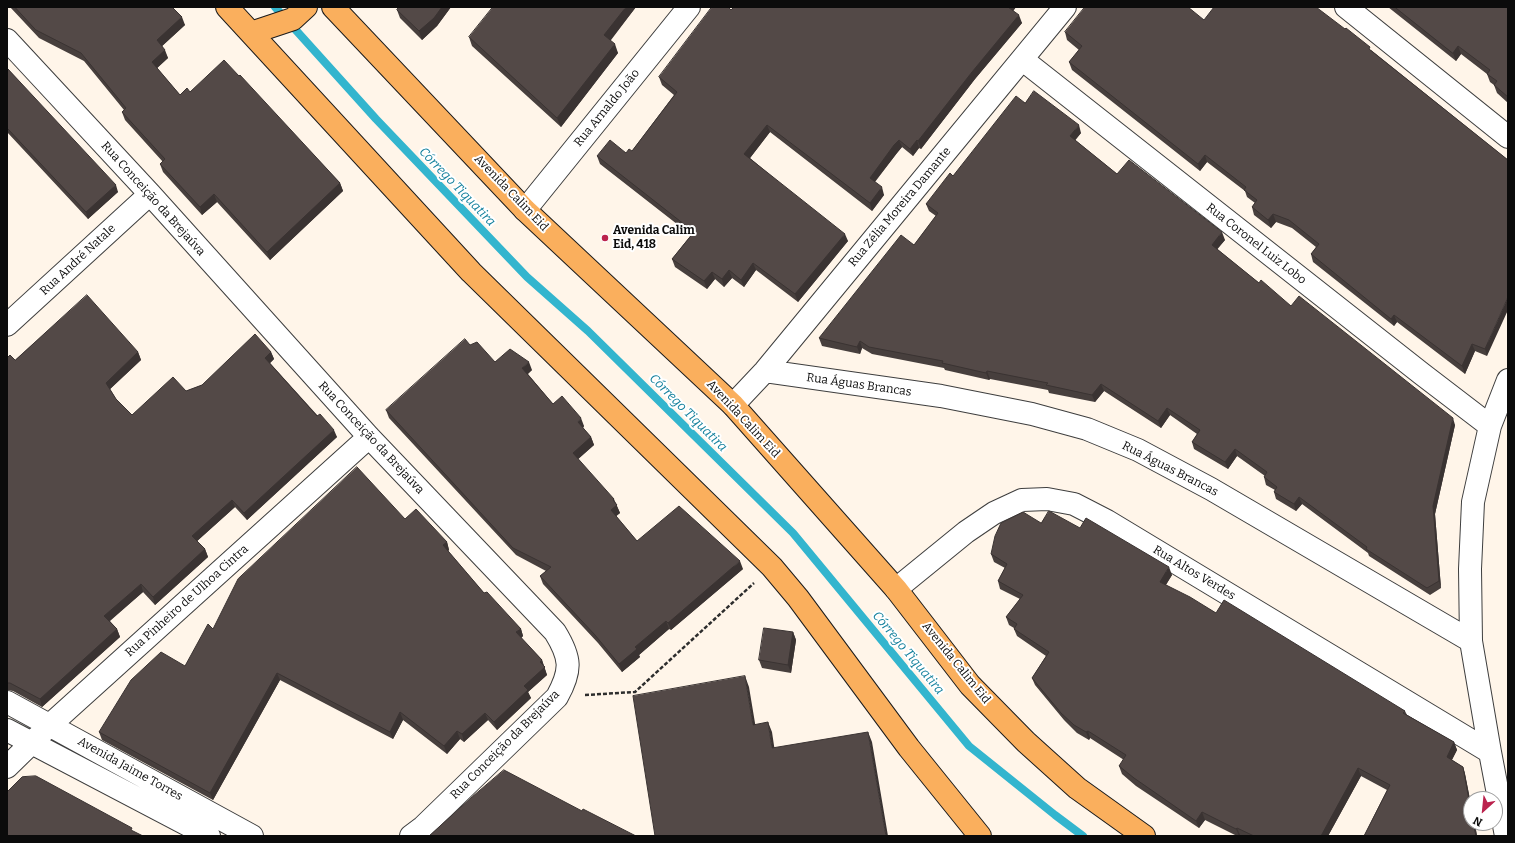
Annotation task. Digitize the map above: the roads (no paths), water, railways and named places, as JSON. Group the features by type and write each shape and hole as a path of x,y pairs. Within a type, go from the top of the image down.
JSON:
{"main road":[{"path":"227,7 471,272 772,567 798,598 909,748 980,836"},
{"path":"251,33 293,19 306,7"},
{"name":"Avenida Calim Eid","path":"333,7 525,210 733,405 896,588 970,685 1026,742 1077,788 1144,836"}],"street":[{"name":"Rua Arnaldo João","path":"525,210 689,7"},
{"name":"Rua Zélia Moreira Damante","path":"733,405 765,371 1023,60 1065,7"},
{"path":"1346,7 1508,136"},
{"name":"Rua Conceição da Brejaúva","path":"7,40 150,194 369,437 555,632 565,648 568,665 566,682 557,697 423,827 411,836"},
{"name":"Rua Coronel Luiz Lobo","path":"1023,60 1490,426"},
{"name":"Rua André Natale","path":"7,325 150,194"},
{"name":"Rua Águas Brancas","path":"765,371 942,396 1032,414 1087,430 1138,450 1211,490 1471,641"},
{"path":"1506,836 1471,641 1470,569 1473,502 1490,426 1508,380"},
{"name":"Rua Pinheiro de Ulhoa Cintra","path":"7,766 50,725 369,437"},
{"name":"Rua Altos Verdes","path":"896,588 966,532 994,513 1022,500 1047,499 1074,504 1107,521 1490,752"},
{"name":"Avenida Jaime Torres","path":"7,702 252,836"},
{"name":"Avenida Jaime Torres","path":"7,730 209,836"}],"waterway":[{"name":"Córrego Tiquatira","path":"275,7 376,119 527,277 588,331 793,533 969,746 1083,836"}],"place":[{"name":"Avenida Calim Eid, 418","path":"605,238"}]}
